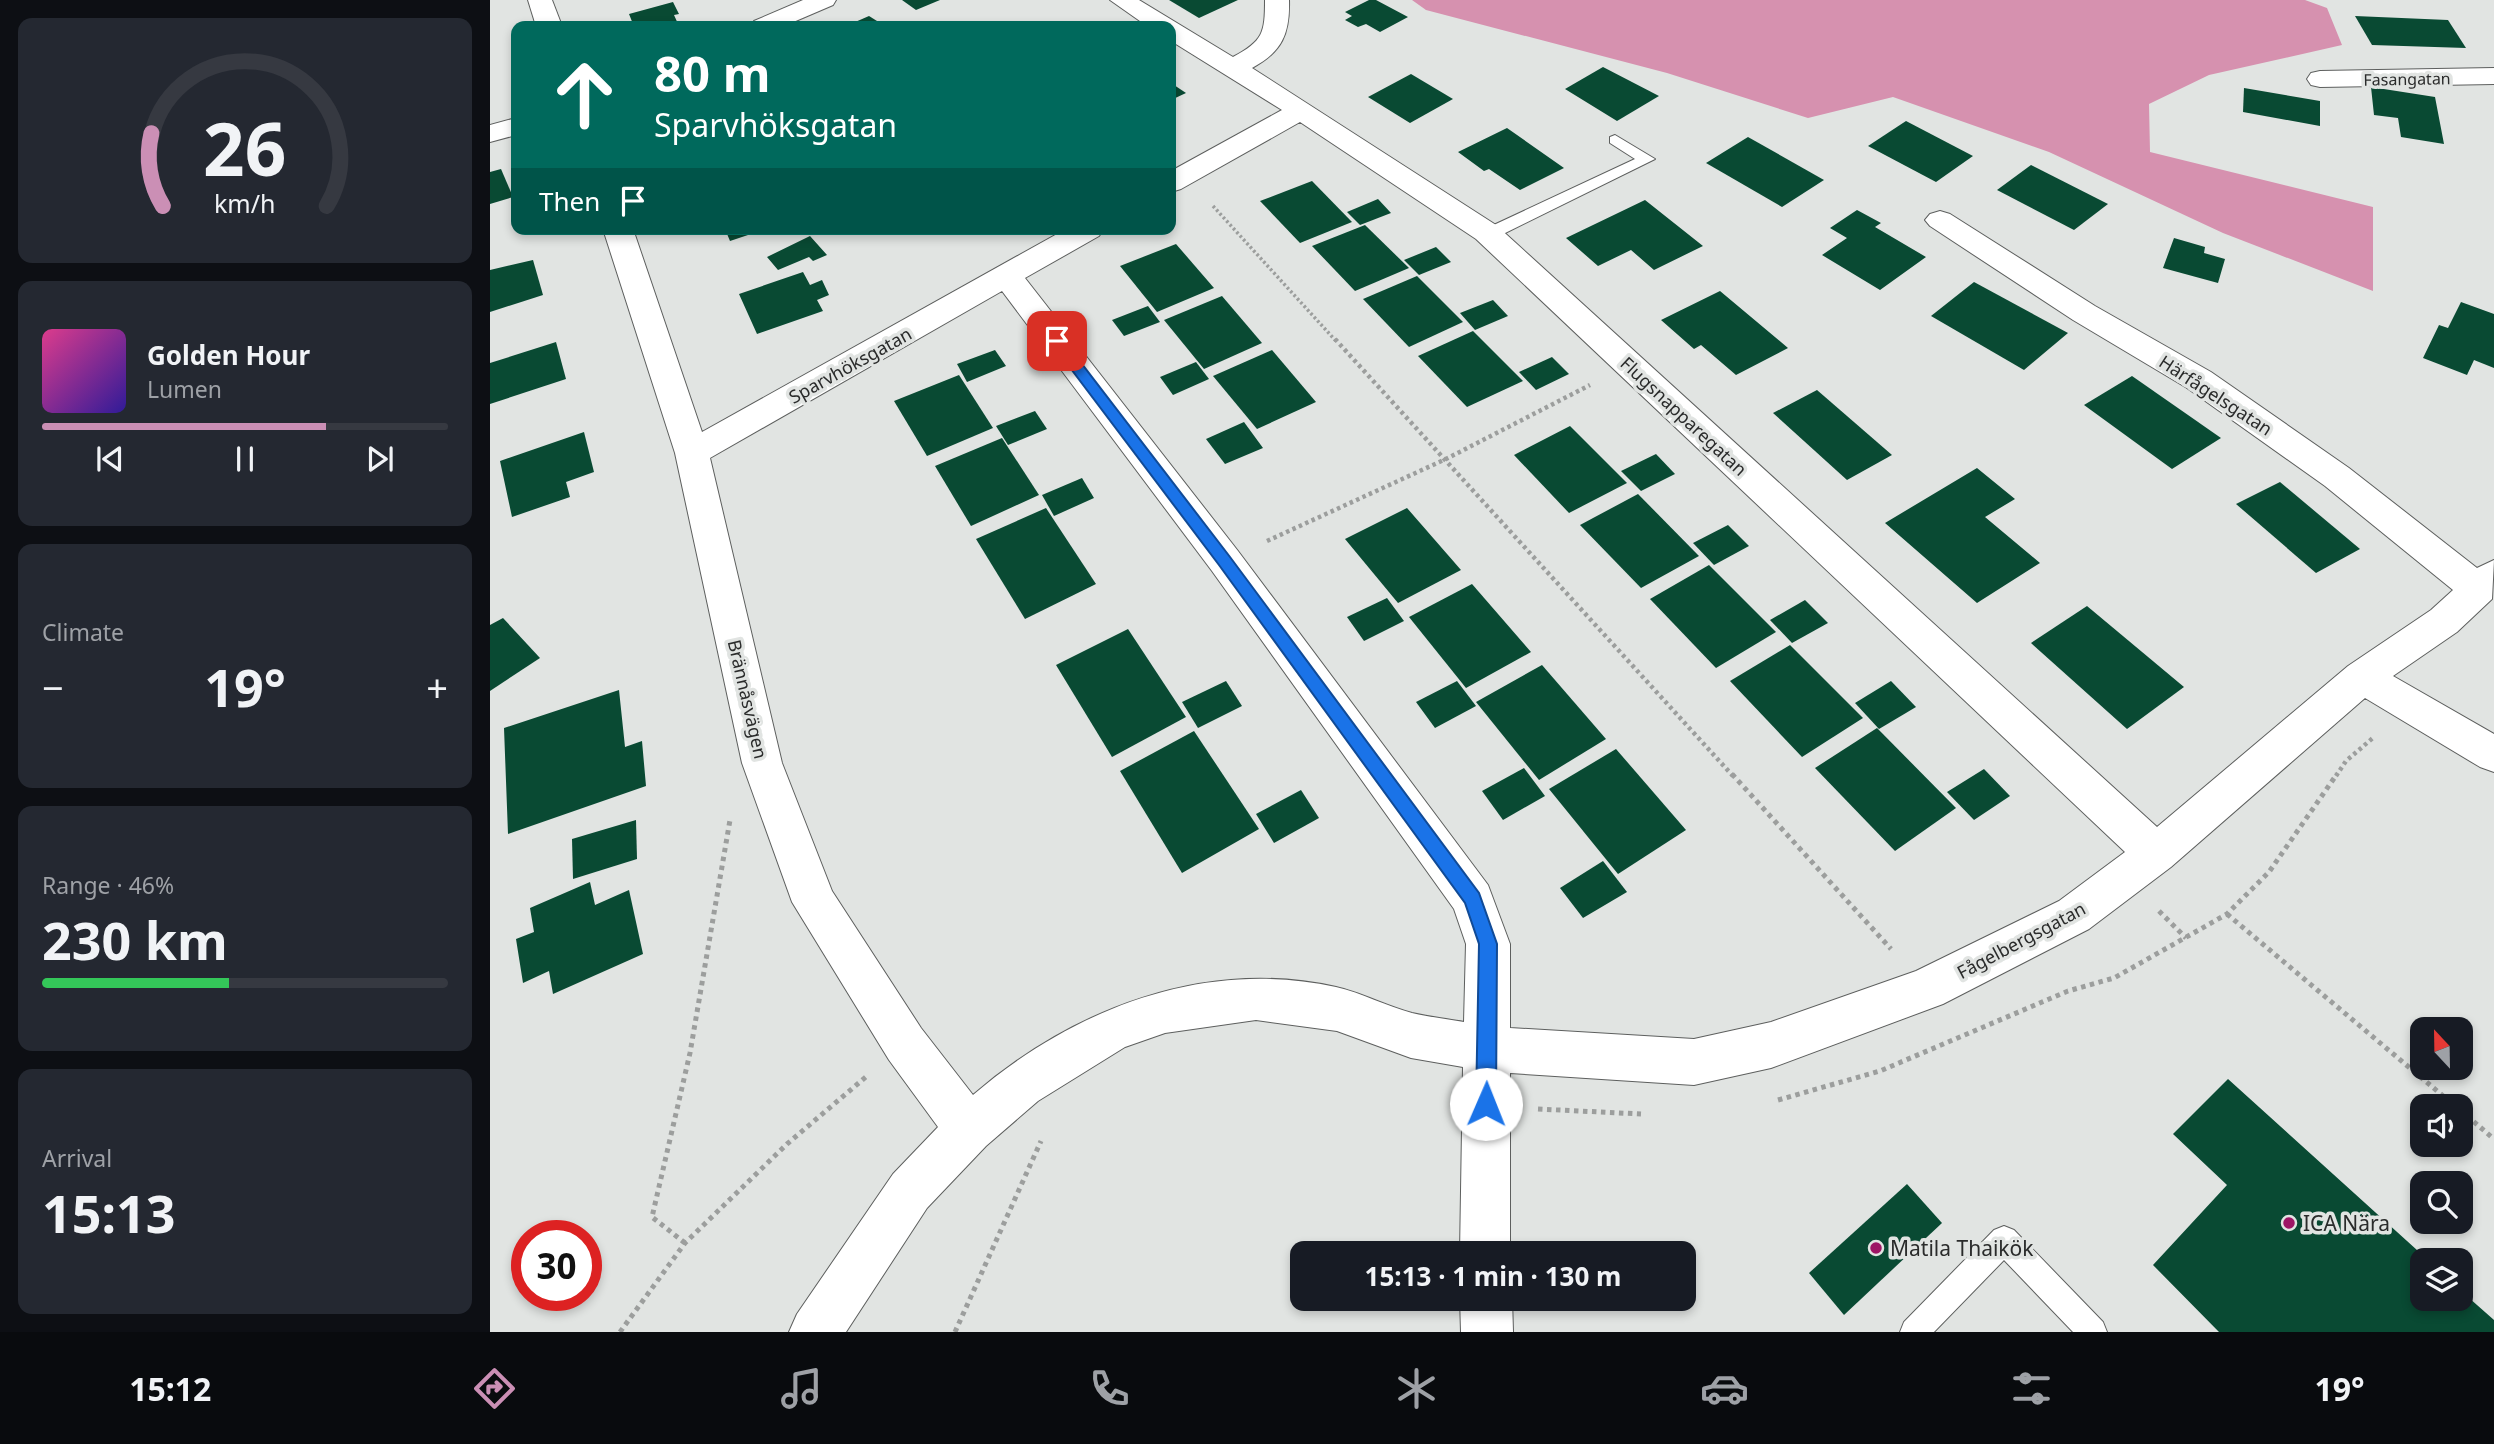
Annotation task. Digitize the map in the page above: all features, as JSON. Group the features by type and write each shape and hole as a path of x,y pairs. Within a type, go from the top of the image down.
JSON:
{"street":[{"path":"540,0 547,21"},
{"path":"775,21 824,0"},
{"path":"1122,0 1156,21"},
{"path":"1232,68 1263,52 1278,32 1277,0"},
{"name":"Flugsnapparegatan","path":"1176,33 1301,110 1489,234 2156,854"},
{"name":"Fasangatan","path":"2320,79 2494,76"},
{"path":"1178,180 1301,110"},
{"path":"490,134 511,128"},
{"name":"Härfågelsgatan","path":"1940,220 2074,307 2199,380 2337,477 2435,558 2487,582"},
{"name":"Brännåsvägen","path":"620,235 692,453 766,775 814,902 905,1044 969,1129"},
{"name":"Sparvhöksgatan","path":"692,453 1079,235"},
{"path":"1007,276 1225,561 1473,899 1488,944 1485,1241"},
{"name":"Fågelbergsgatan","path":"815,1332 910,1191 969,1129 1021,1084 1112,1029 1165,1011 1256,998 1337,1009 1411,1035 1488,1049 1694,1062 1771,1045 1927,989 2074,915 2156,854 2362,677 2444,621 2487,582"},
{"path":"2362,677 2494,755"},
{"path":"1486,1311 1487,1332"}],"lane":[{"path":"1489,234 1647,159 1615,140"},
{"path":"1914,1332 2004,1240 2093,1332"}],"path":[{"path":"1178,180 1446,459 1927,989"},
{"path":"1225,561 1446,459 1629,365"},
{"path":"685,1243 652,1217 690,1053 730,818"},
{"path":"2227,914 2441,1094"},
{"path":"620,1332 685,1243 787,1144 905,1044"},
{"path":"2473,1121 2494,1139"}],"shaded area":[{"path":"1412,0 2305,0 2327,8 2342,45 2209,75 2149,104 2150,152 2373,207 2373,291 2223,233 2049,152 1893,97 1808,118 1667,73 1426,10"}],"building":[{"path":"902,0 940,0 916,10"},
{"path":"1169,0 1238,0 1199,18"},
{"path":"1369,0 1376,0 1408,17 1380,32 1366,24 1358,27 1345,20 1352,16 1345,12"},
{"path":"673,2 679,14 674,15 677,21 632,21 629,14"},
{"path":"869,16 877,21 858,21"},
{"path":"2355,16 2448,20 2466,48 2372,45"},
{"path":"1603,67 1659,96 1617,121 1565,89"},
{"path":"1411,74 1453,99 1410,123 1368,97"},
{"path":"1176,86 1186,93 1176,98"},
{"path":"2371,87 2435,97 2444,144 2401,137 2398,118 2374,115"},
{"path":"2244,88 2320,101 2320,126 2243,112"},
{"path":"1906,121 1973,156 1936,182 1868,146"},
{"path":"1507,128 1564,168 1520,190 1489,169 1484,171 1458,152"},
{"path":"1748,137 1824,180 1782,207 1706,163"},
{"path":"2031,165 2108,204 2074,230 1997,190"},
{"path":"501,169 511,198 490,204 490,172"},
{"path":"1312,181 1352,222 1300,243 1260,201"},
{"path":"1378,199 1391,213 1360,225 1347,212"},
{"path":"1645,200 1703,246 1654,270 1631,250 1598,266 1566,238"},
{"path":"1857,210 1881,223 1875,227 1926,257 1880,290 1822,255 1847,238 1830,228"},
{"path":"1365,225 1409,268 1355,291 1312,246"},
{"path":"728,235 748,235 730,241"},
{"path":"810,236 827,255 813,261 809,257 778,270 767,257"},
{"path":"2174,238 2205,247 2204,253 2225,259 2218,283 2163,268"},
{"path":"1176,244 1214,288 1157,312 1120,266"},
{"path":"1436,247 1451,262 1419,275 1404,260"},
{"path":"533,260 543,295 490,312 490,270"},
{"path":"803,272 810,285 822,280 829,295 817,300 823,311 757,334 739,294"},
{"path":"1417,276 1463,322 1409,347 1363,299"},
{"path":"1974,282 2068,333 2024,370 1931,316"},
{"path":"1720,291 1788,348 1736,375 1701,345 1694,349 1661,320"},
{"path":"1222,296 1262,343 1204,369 1164,320"},
{"path":"1493,300 1508,316 1475,330 1460,313"},
{"path":"2461,302 2494,314 2494,368 2474,360 2467,375 2423,358 2439,325 2448,328"},
{"path":"1148,306 1160,322 1124,336 1112,320"},
{"path":"1473,331 1523,381 1467,407 1418,356"},
{"path":"556,342 566,379 490,404 490,363"},
{"path":"995,350 1006,366 967,382 957,364"},
{"path":"1272,350 1316,402 1257,429 1213,376"},
{"path":"1552,357 1569,374 1536,390 1519,372"},
{"path":"1196,362 1209,379 1173,395 1160,377"},
{"path":"959,375 993,428 927,456 894,401"},
{"path":"2132,376 2221,438 2172,469 2084,405"},
{"path":"1817,390 1892,455 1847,480 1773,413"},
{"path":"1035,411 1047,429 1008,445 996,426"},
{"path":"1244,422 1263,448 1225,464 1206,439"},
{"path":"1570,426 1627,483 1569,513 1514,455"},
{"path":"584,432 594,472 566,482 570,497 512,517 500,461"},
{"path":"1002,438 1039,495 971,526 935,466"},
{"path":"1656,454 1675,474 1641,491 1621,471"},
{"path":"1977,468 2015,499 1985,517 2040,563 1977,603 1885,523"},
{"path":"1082,478 1094,498 1054,516 1042,495"},
{"path":"2280,482 2360,549 2316,573 2236,504"},
{"path":"1638,494 1699,556 1641,588 1580,525"},
{"path":"1046,508 1096,584 1025,619 976,539"},
{"path":"1407,508 1461,570 1398,603 1345,539"},
{"path":"1728,525 1749,546 1714,565 1693,543"},
{"path":"1709,565 1776,632 1716,668 1650,599"},
{"path":"1472,584 1531,652 1466,688 1409,617"},
{"path":"1387,598 1404,621 1364,641 1347,617"},
{"path":"1805,600 1828,623 1792,643 1770,620"},
{"path":"2087,606 2184,687 2127,729 2031,643"},
{"path":"503,618 540,658 490,691 490,625"},
{"path":"1128,629 1186,717 1112,757 1056,665"},
{"path":"1790,645 1863,718 1802,757 1730,681"},
{"path":"1542,665 1606,739 1539,780 1476,702"},
{"path":"1226,681 1242,706 1198,728 1182,702"},
{"path":"1457,681 1476,706 1435,728 1416,702"},
{"path":"1891,681 1916,707 1879,729 1855,703"},
{"path":"619,690 625,747 642,741 646,786 508,834 504,728"},
{"path":"1877,728 1956,808 1895,851 1815,768"},
{"path":"1194,731 1259,829 1182,873 1120,771"},
{"path":"1616,749 1686,830 1618,874 1549,789"},
{"path":"1524,768 1545,796 1503,820 1482,791"},
{"path":"1984,769 2010,796 1974,820 1947,792"},
{"path":"1301,790 1319,818 1274,843 1256,814"},
{"path":"636,820 637,859 573,879 572,839"},
{"path":"1603,861 1627,892 1583,918 1560,888"},
{"path":"590,882 595,905 629,890 643,954 553,994 549,971 523,983 516,939 534,932 530,908"},
{"name":"ICA Nära","path":"2228,1079 2415,1248 2410,1248 2410,1311 2473,1311 2473,1301 2494,1320 2494,1332 2219,1332 2153,1265 2227,1185 2173,1134"},
{"name":"Matila Thaikök","path":"1907,1184 1942,1223 1844,1315 1809,1273"}],"place":[{"name":"ICA Nära","path":"2289,1223"},
{"name":"Matila Thaikök","path":"1876,1248"}],"route":[{"path":"1057,341 1225,561 1473,899 1488,944 1486,1104"}]}
